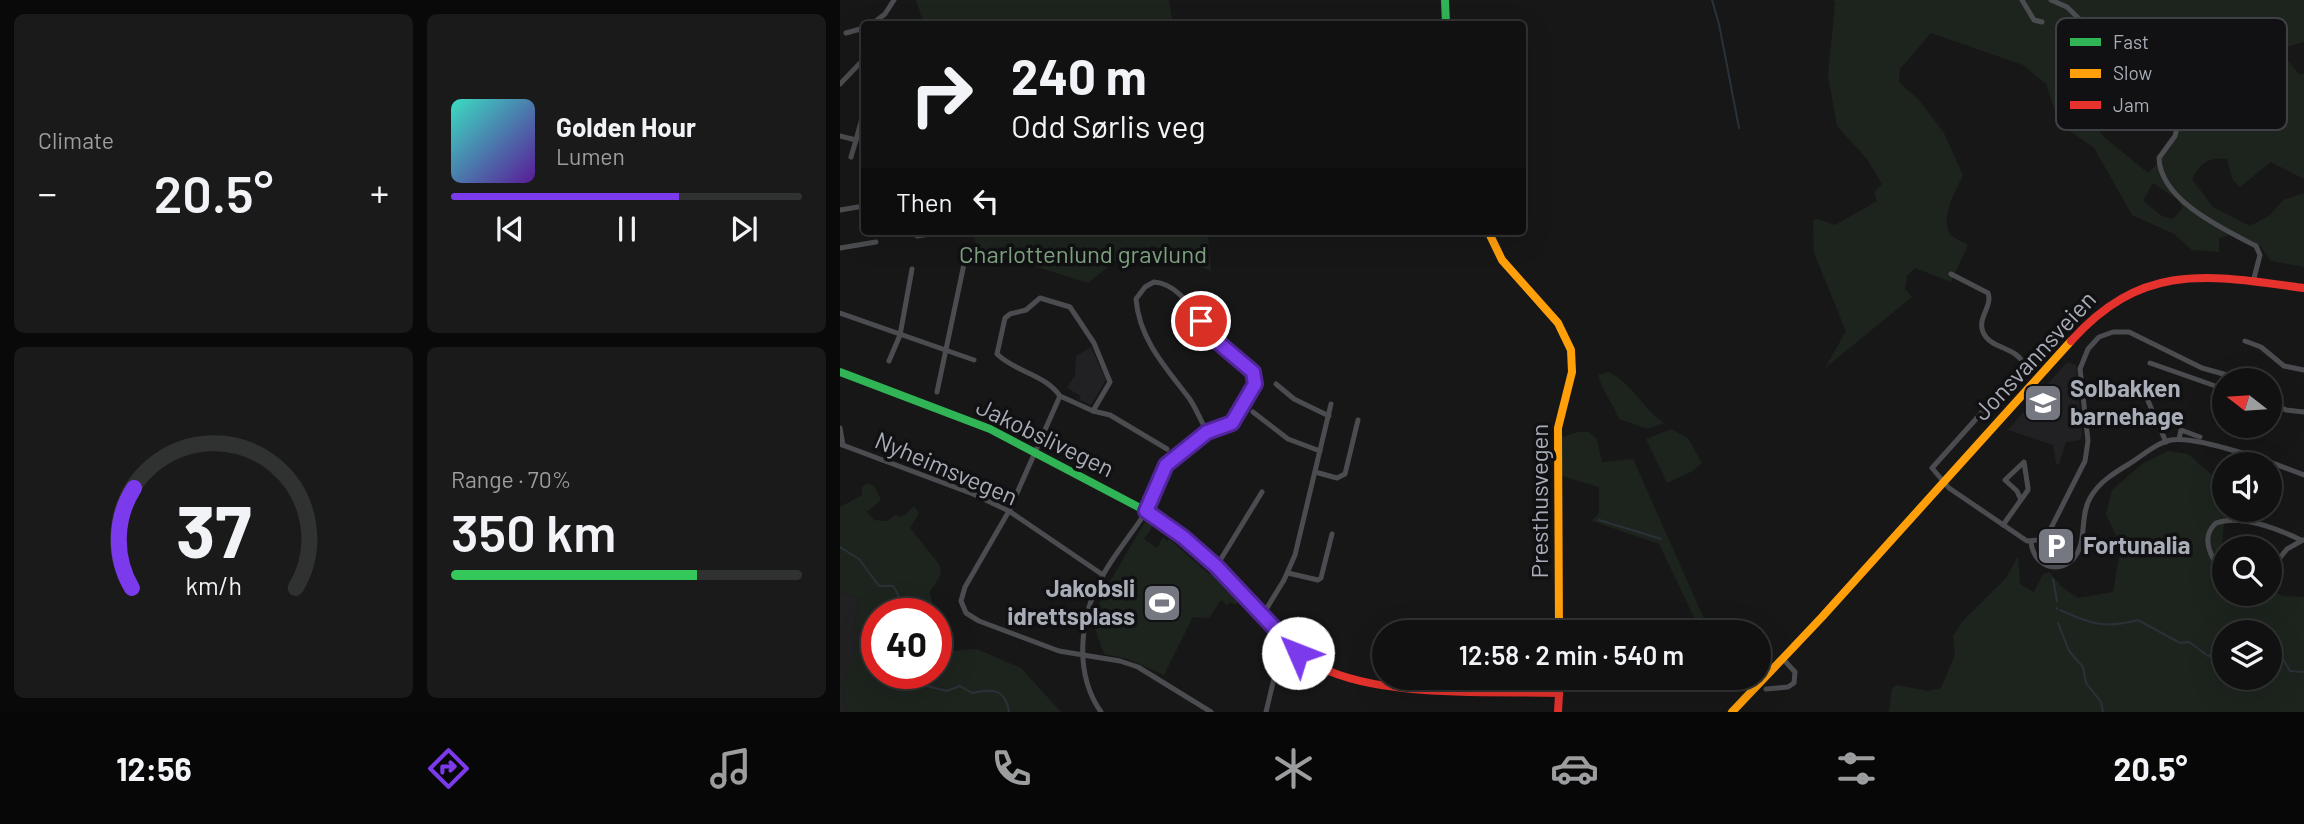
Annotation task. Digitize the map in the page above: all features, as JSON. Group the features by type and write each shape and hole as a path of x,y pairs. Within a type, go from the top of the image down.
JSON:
{"street":[{"path":"876,21 885,15 894,0"},
{"path":"1445,0 1446,21"},
{"path":"2022,0 2034,20 2042,22"},
{"path":"2051,0 2067,7 2078,18"},
{"path":"846,33 861,29"},
{"path":"840,84 861,62"},
{"path":"850,157 861,122"},
{"path":"2176,130 2159,158 2162,178 2202,216 2256,246 2260,255 2253,282"},
{"path":"840,136 856,140"},
{"path":"840,210 861,206"},
{"path":"917,236 922,235"},
{"name":"Presthusvegen","path":"1490,235 1504,263 1562,331 1573,359 1573,369 1563,397 1558,428 1559,620"},
{"path":"840,248 876,242"},
{"path":"937,392 964,264"},
{"path":"889,361 900,335 912,269"},
{"name":"Jonsvannsveien","path":"1944,482 1932,468 1934,463 2020,370 2023,363 2019,356 1990,340 1983,332 1982,321 1990,300 1988,293 1951,274"},
{"name":"Jonsvannsveien","path":"1732,712 2077,334 2117,298 2152,282 2178,277 2304,288"},
{"path":"1101,712 1085,676 1083,655 1087,612 1103,575 1146,511 1166,465 1207,432 1232,423 1255,384 1253,372 1213,338 1186,302 1172,289 1154,282 1144,286 1136,299 1140,321 1161,362 1191,401 1207,432"},
{"path":"1093,411 1110,382 1094,343 1070,307 1040,298 1026,310 1005,318 997,354 1011,365 1041,379 1060,396 1093,411 1110,415 1167,449"},
{"path":"840,313 974,360"},
{"path":"2031,542 2050,530 2085,461 2088,441 2080,369 2088,349 2099,337 2113,331 2129,332 2212,372"},
{"path":"2245,341 2261,347 2284,366 2304,370"},
{"path":"2150,363 2212,385"},
{"name":"Jakobslivegen","path":"840,372 990,429 1146,511 1183,537 1216,566 1286,643 1320,667 1355,679 1410,688 1559,693"},
{"path":"1276,384 1294,399 1329,416"},
{"path":"2138,384 2155,415 2165,442"},
{"path":"1060,396 1009,511 965,587 961,601 967,613 1029,641 1138,667 1211,712"},
{"path":"1262,616 1288,573 1300,542 1331,404"},
{"path":"2282,408 2304,412"},
{"path":"1253,412 1288,439 1320,451"},
{"path":"1315,472 1337,478 1345,474 1358,420"},
{"name":"Nyheimsvegen","path":"840,428 842,444 974,494 1009,511 1103,575"},
{"path":"2179,439 2181,430 2200,437"},
{"path":"1944,482 2031,542 2033,554 2045,565 2062,566 2073,559 2081,545 2084,510 2099,485 2165,442 2179,439 2268,462 2304,475"},
{"path":"2003,525 2021,500 2029,486 2024,462 2005,480 2017,491 2021,500"},
{"path":"1216,566 1262,492"},
{"path":"2212,557 2208,547 2209,530 2216,523 2235,521 2263,526 2302,540"},
{"path":"1288,573 1318,580 1321,578 1332,534"},
{"path":"2282,555 2302,540"},
{"path":"1266,712 1280,653 1286,643"},
{"path":"1771,689 1788,687 1794,683 1795,672 1783,659"},
{"path":"1558,712 1559,690"}],"shaded area":[{"path":"1091,347 1106,380 1091,405 1079,400 1081,396 1067,388 1075,375 1076,356"},
{"path":"2067,362 2076,365 2082,436 2080,440 2066,442 2059,465 2056,464 2053,445 2008,430"},
{"path":"840,591 856,597 858,611 853,630 861,631 861,636 842,687 847,712 840,712"}],"green space":[{"path":"916,0 1169,0 1172,21 923,21"},
{"path":"1833,0 2304,0 2304,42 2287,47 2287,18 2056,18 2056,114 2046,84 2023,65 1931,33 1900,69 1899,82 1919,100 1944,133 1963,175 1950,205 1947,228 1950,235 1968,245 1951,282 1915,268 1907,276 1905,289 1912,297 1825,368 1846,331 1814,253 1813,221 1817,219 1835,225 1877,201 1874,192 1882,184 1867,159 1837,126 1828,76 1835,3"},
{"path":"2287,59 2299,74 2304,74 2304,179 2271,162 2240,187 2233,181 2227,159 2220,159 2206,162 2192,179 2213,207 2250,226 2270,215 2283,200 2304,193 2304,267 2271,261 2261,247 2236,233 2219,238 2219,252 2192,250 2174,234 2132,215 2094,148 2069,130 2099,130 2148,173 2173,143 2178,130 2287,130","holes":["2153,183 2177,199 2183,208 2173,219 2162,216 2143,201"]},
{"name":"Charlottenlund gravlund","path":"974,235 1208,235 1211,271 1153,246 1118,259 1088,283 976,248"},
{"path":"1608,372 1623,382 1664,423 1648,429 1619,419 1598,375"},
{"path":"1671,429 1688,438 1702,463 1691,472 1667,483 1646,439"},
{"path":"1589,432 1597,440 1602,462 1633,459 1705,620 1695,620 1659,544 1592,521 1599,513 1599,487 1562,476 1562,437"},
{"path":"2168,451 2188,454 2212,475 2212,522 2225,522 2223,536 2212,536 2212,606 2282,606 2282,595 2304,597 2304,712 1889,712 1892,688 1897,685 1928,691 1941,688 1955,655 1953,636 1962,622 2006,578 2018,556 2020,584 2034,592 2043,574 2049,572 2062,587 2078,598 2113,592 2121,546 2106,514 2112,490 2142,464"},
{"path":"868,483 875,487 881,500 867,512 874,520 887,521 895,515 902,517 914,506 919,513 910,528 939,564 941,574 930,592 931,598 861,598 861,631 853,630 858,611 856,597 840,591 840,507 862,495 862,487"},
{"path":"1146,520 1153,526 1144,539 1157,548 1163,537 1167,542 1169,539 1209,574 1216,573 1240,598 1236,605 1230,602 1227,605 1221,600 1209,618 1193,617 1164,675 1128,659 1104,654 1093,623 1102,595"},
{"path":"861,634 861,689 952,689 952,651 977,649 1021,668 1061,712 847,712 842,687"}],"waterway":[{"path":"1712,0 1739,128"},
{"path":"1599,520 1661,539"},
{"path":"840,547 859,559 879,586 893,586 898,598"},
{"path":"2053,579 2057,601"},
{"path":"2060,610 2098,624 2138,620 2180,643 2189,642 2208,656 2212,655"},
{"path":"2058,623 2069,651 2083,667 2086,683 2101,702 2103,712"},
{"path":"2282,658 2290,671 2304,672"},
{"path":"939,689 947,691 960,686 972,693 996,692 1004,698 1009,712"}],"traffic: fast":[{"path":"1445,0 1446,21"},
{"path":"840,372 990,429 1146,511 1192,546"}],"traffic: slow":[{"path":"1490,235 1502,260 1558,323 1571,350 1572,372 1558,428 1559,620"},
{"path":"1732,712 1822,617 2071,341"}],"traffic: jam":[{"path":"2071,341 2098,315 2124,297 2151,286 2178,280 2207,278 2304,288"},
{"path":"1192,546 1269,629 1303,657 1320,667 1345,677 1405,688 1559,693"},
{"path":"1558,712 1559,690"}],"place":[{"name":"Solbakken barnehage","path":"2043,403"},
{"name":"Fortunalia","path":"2056,546"},
{"name":"Jakobsli idrettsplass","path":"1162,603"}],"route":[{"path":"1201,321 1213,338 1253,372 1253,391 1232,423 1207,432 1175,455 1166,465 1146,511 1183,537 1216,566 1298,653"}]}
